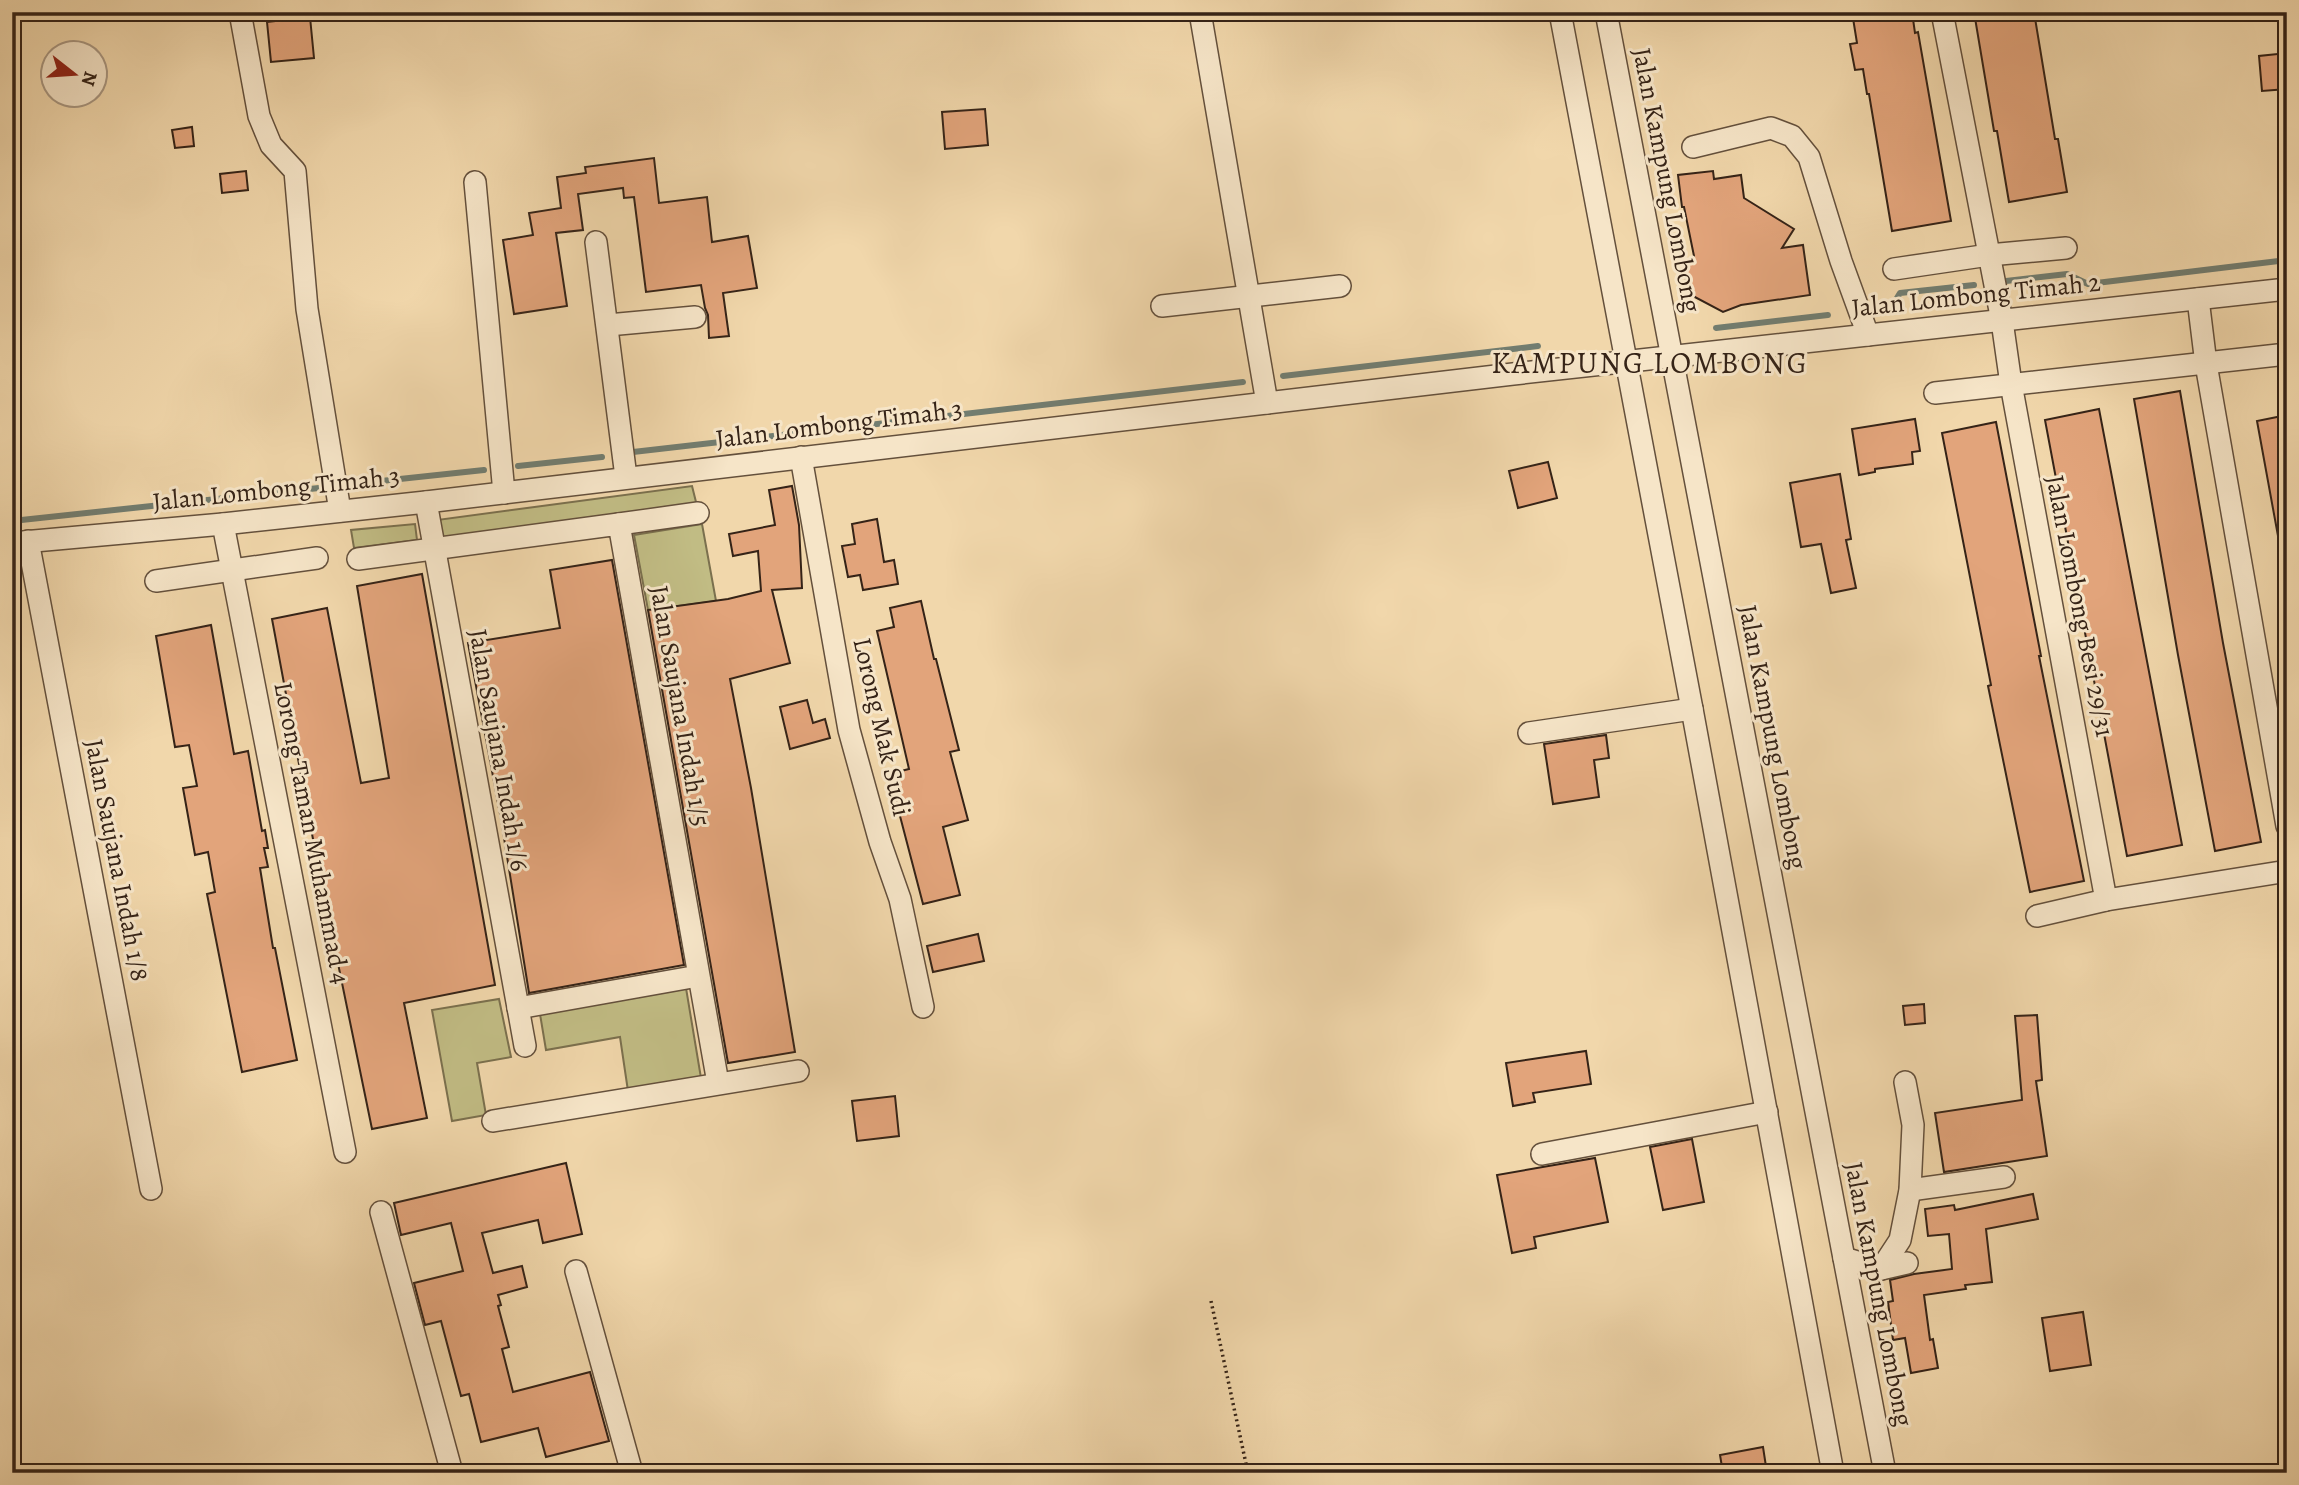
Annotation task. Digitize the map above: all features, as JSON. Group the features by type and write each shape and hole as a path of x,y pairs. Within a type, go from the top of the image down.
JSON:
{"street":[{"path":"240,12 259,117 271,145 295,171 307,309 341,511"},
{"path":"1200,12 1267,403"},
{"path":"1560,12 1833,1473"},
{"name":"Jalan Kampung Lombong","path":"1606,12 1885,1473"},
{"name":"Jalan Lombong Besi 29/31","path":"1942,12 2002,320 2011,384 2106,900"},
{"path":"1693,147 1771,128 1792,136 1809,157 1841,261 1868,335"},
{"path":"475,182 504,493"},
{"path":"596,242 626,477"},
{"path":"1894,269 1989,255 2066,248"},
{"path":"1162,306 1340,286"},
{"name":"Jalan Lombong Timah 2","path":"1672,356 2287,289"},
{"path":"2198,299 2206,364 2287,826"},
{"path":"608,325 695,317"},
{"path":"1935,393 2287,354"},
{"name":"Jalan Lombong Timah 3","path":"20,542 426,502 1672,356"},
{"name":"Lorong Mak Sudi","path":"801,457 849,730 880,842 900,900 923,1007"},
{"name":"Jalan Saujana Indah 1/6","path":"426,502 524,1046"},
{"path":"358,559 698,513"},
{"name":"Lorong Taman Muhammad 4","path":"223,524 345,1152"},
{"name":"Jalan Saujana Indah 1/5","path":"620,524 718,1083"},
{"name":"Jalan Saujana Indah 1/8","path":"20,542 151,1189"},
{"path":"156,581 317,558"},
{"path":"1530,733 1692,709"},
{"path":"2037,916 2106,900 2287,871"},
{"path":"518,1007 698,976"},
{"path":"494,1121 798,1071"},
{"path":"1881,1269 1900,1240 1910,1190 1913,1125 1905,1082"},
{"path":"1542,1154 1767,1112"},
{"path":"1910,1190 2004,1177"},
{"path":"381,1212 452,1473"},
{"path":"1844,1258 1881,1269 1907,1264"},
{"path":"576,1271 632,1473"}],"path":[{"path":"1211,1301 1248,1473"}],"shaded area":[{"path":"692,486 697,506 440,539 437,520"},
{"path":"415,524 417,540 354,548 351,530"},
{"path":"702,524 716,601 648,610 634,535"},
{"path":"686,988 701,1078 628,1091 620,1037 546,1050 540,1014"},
{"path":"499,999 511,1057 477,1063 486,1115 452,1121 432,1010"}],"building":[{"path":"1852,12 1912,12 1915,33 1918,32 1951,221 1892,231 1869,94 1863,69 1855,70 1850,44 1857,43"},
{"path":"1974,12 2034,12 2055,139 2058,139 2067,192 2009,202"},
{"path":"310,17 314,58 271,62 267,22"},
{"path":"2287,53 2287,89 2262,91 2259,56"},
{"path":"985,109 988,145 945,149 942,112"},
{"path":"192,127 194,146 175,148 172,130"},
{"path":"654,158 659,203 707,197 712,242 748,236 757,288 723,293 729,336 709,338 708,315 701,285 646,292 634,197 624,198 623,188 578,194 583,230 556,233 567,306 514,314 503,240 533,235 529,213 561,208 557,177 586,173 585,167"},
{"path":"246,171 248,190 222,193 220,174"},
{"path":"1713,171 1714,179 1741,175 1744,198 1794,229 1782,248 1803,245 1810,295 1741,305 1723,312 1691,295 1685,270 1694,256 1682,207 1678,175"},
{"path":"2180,391 2223,643 2261,842 2215,851 2134,399"},
{"path":"2099,409 2182,845 2127,856 2045,420"},
{"path":"2287,415 2287,535 2278,536 2257,421"},
{"path":"1915,419 1920,451 1912,452 1913,464 1875,469 1875,472 1859,475 1852,429"},
{"path":"1996,422 2084,881 2030,892 1988,686 1991,685 1942,433"},
{"path":"1548,462 1557,498 1518,508 1509,471"},
{"path":"1840,474 1851,539 1846,540 1856,588 1831,593 1821,544 1801,547 1790,483"},
{"path":"792,486 799,525 802,588 772,590 790,663 730,679 795,1052 728,1063 648,610 728,599 761,591 758,551 733,556 729,534 775,525 769,490"},
{"path":"877,519 884,562 894,560 898,584 863,590 860,575 848,577 842,546 855,544 852,524"},
{"path":"612,560 684,965 529,993 501,819 468,643 560,628 550,570"},
{"path":"422,574 495,985 404,1003 427,1118 372,1129 318,866 272,619 327,608 361,783 389,778 357,586"},
{"path":"921,601 959,750 950,752 968,820 943,827 960,895 923,904 889,774 909,769 877,631 894,627 890,608"},
{"path":"211,625 234,754 248,751 262,831 265,830 268,848 264,848 268,867 260,868 273,948 297,1060 242,1072 207,894 215,892 208,852 195,855 183,788 197,786 189,745 175,747 156,636"},
{"path":"807,700 813,723 825,719 830,738 790,749 780,707"},
{"path":"1606,735 1609,758 1594,760 1599,797 1553,804 1544,744"},
{"path":"978,934 984,961 933,972 927,946"},
{"path":"1924,1004 1925,1023 1905,1025 1903,1006"},
{"path":"2037,1015 2042,1080 2036,1081 2047,1156 1944,1172 1935,1113 2022,1100 2015,1016"},
{"path":"1586,1051 1591,1084 1533,1093 1535,1102 1513,1106 1506,1063"},
{"path":"895,1096 899,1136 857,1141 852,1101"},
{"path":"1692,1139 1704,1202 1663,1210 1650,1147"},
{"path":"1595,1158 1608,1222 1534,1237 1536,1248 1512,1253 1497,1175"},
{"path":"566,1163 582,1234 543,1243 538,1220 482,1233 493,1273 522,1266 527,1287 498,1295 501,1305 498,1306 509,1347 502,1349 513,1392 590,1372 609,1441 546,1457 538,1428 481,1442 469,1394 461,1396 441,1321 425,1325 414,1283 463,1271 451,1223 401,1235 394,1203"},
{"path":"2033,1194 2038,1219 1986,1229 1992,1282 1965,1285 1966,1289 1924,1295 1930,1340 1933,1339 1938,1368 1911,1373 1905,1338 1893,1340 1888,1302 1893,1301 1890,1280 1952,1269 1949,1234 1928,1236 1925,1209 1954,1205 1955,1210"},
{"path":"2083,1312 2091,1365 2050,1371 2042,1318"},
{"path":"1763,1447 1767,1473 1723,1473 1720,1455"}],"waterway":[{"path":"2006,281 2067,274 2088,284 2287,260"},
{"path":"1876,312 1889,311 1900,293 1974,285"},
{"path":"1716,328 1828,315"},
{"path":"1283,376 1538,346"},
{"path":"633,452 1243,382"},
{"path":"518,466 602,457"},
{"path":"353,484 484,470"},
{"path":"12,521 319,488"}],"district":[{"name":"KAMPUNG LOMBONG","path":"1650,363"}]}
